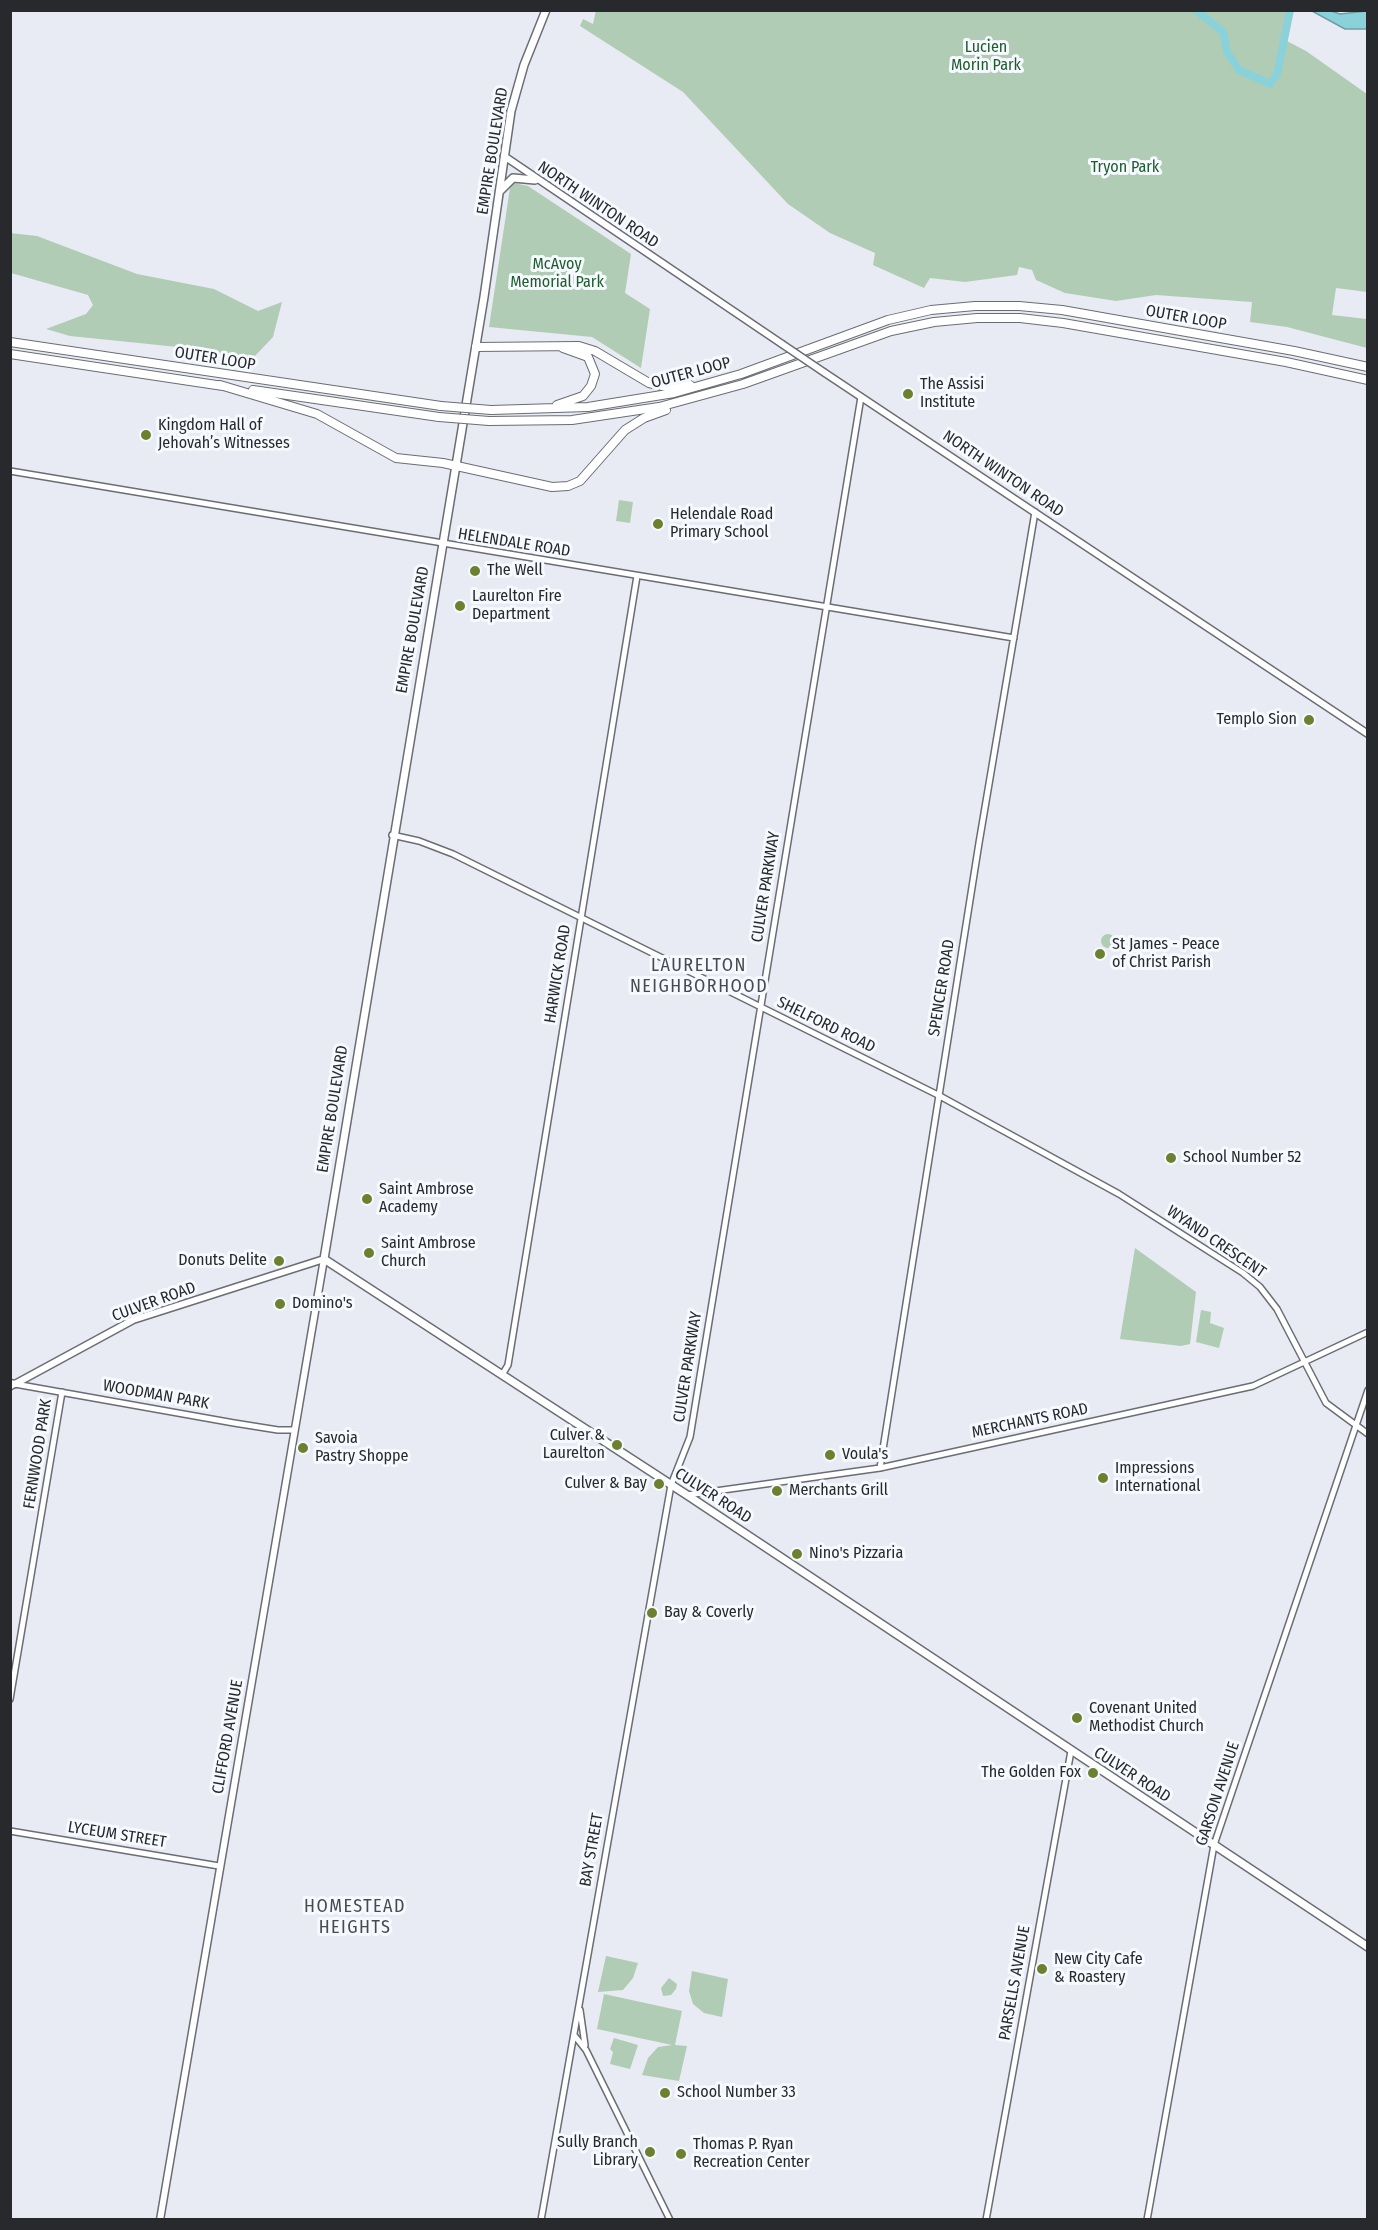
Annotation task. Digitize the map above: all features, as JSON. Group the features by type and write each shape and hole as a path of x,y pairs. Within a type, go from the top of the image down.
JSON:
{"highway":[{"name":"OUTER LOOP","path":"10,342 441,406 491,410 605,405 665,395 733,377 888,320 940,309 992,305 1062,310 1285,349 1368,367"},
{"name":"OUTER LOOP","path":"10,354 439,417 489,421 555,421 616,415 668,405 727,389 891,331 942,321 994,317 1063,323 1269,359 1368,380"},
{"path":"491,410 565,403 580,398 590,388 595,372 588,357 572,350 540,346"},
{"path":"476,347 586,348 641,380 659,386 682,386 733,377"},
{"path":"220,385 317,414 393,457 456,465 545,486 572,485 589,474 620,435 636,423 727,389"}],"main road":[{"name":"EMPIRE BOULEVARD","path":"324,1259 476,347 504,156 517,86 546,10"},
{"name":"NORTH WINTON ROAD","path":"504,156 536,180 1368,734"},
{"path":"499,195 505,184 513,178 536,180"},
{"name":"CULVER ROAD","path":"12,1385 127,1323 324,1259 347,1271 502,1376 687,1495 1368,1947"},
{"name":"CLIFFORD AVENUE","path":"160,2220 324,1259"}],"street":[{"name":"CULVER PARKWAY","path":"670,1485 690,1437 861,397"},
{"name":"HELENDALE ROAD","path":"10,471 1014,638"},
{"name":"SPENCER ROAD","path":"880,1468 938,1095 1035,512"},
{"name":"HARWICK ROAD","path":"502,1376 508,1365 637,576"},
{"name":"SHELFORD ROAD","path":"393,835 441,848 581,917 938,1095 1113,1190"},
{"name":"WYAND CRESCENT","path":"1113,1190 1244,1273 1260,1287 1277,1309 1328,1407 1368,1434"},
{"name":"MERCHANTS ROAD","path":"687,1495 880,1468 1253,1386 1368,1332"},
{"name":"WOODMAN PARK","path":"12,1385 234,1423 278,1430 294,1430"},
{"name":"GARSON AVENUE","path":"1147,2220 1214,1845 1368,1390"},
{"name":"FERNWOOD PARK","path":"10,1699 62,1392"},
{"name":"BAY STREET","path":"541,2220 670,1485"},
{"name":"PARSELLS AVENUE","path":"986,2220 1071,1751"},
{"name":"LYCEUM STREET","path":"10,1831 219,1866"},
{"path":"580,1999 586,2050"},
{"path":"574,2035 586,2050 670,2220"}],"green space":[{"name":"Tryon Park","path":"596,10 1290,11 1285,40 1306,51 1367,94 1367,292 1336,288 1332,315 1367,319 1367,348 1287,327 1250,322 1252,302 1156,295 1116,301 1065,293 1036,280 1032,270 1019,267 1017,275 965,282 930,278 924,288 873,265 875,253 830,233 788,204 683,92 580,26 583,19 593,24"},
{"name":"McAvoy Memorial Park","path":"514,183 528,186 631,254 625,293 650,309 641,368 592,337 489,327 510,188"},
{"path":"10,233 37,236 137,274 214,289 258,311 282,302 273,337 255,356 214,359 207,350 70,336 46,329 86,314 93,305 88,295 11,273"},
{"path":"619,500 633,502 630,523 616,521"},
{"path":"1108,934 1113,936 1115,941 1113,946 1108,948 1103,946 1101,941 1103,936"},
{"path":"1135,1248 1196,1292 1190,1344 1181,1346 1120,1339"},
{"path":"1201,1310 1211,1312 1210,1323 1224,1328 1219,1348 1196,1342"},
{"path":"606,1956 638,1963 633,1978 623,1990 598,1992"},
{"path":"692,1971 728,1979 722,2017 704,2013 693,2004 689,1991"},
{"path":"669,1978 677,1984 676,1989 671,1995 663,1996 661,1988"},
{"path":"604,1994 682,2011 675,2045 687,2046 679,2081 642,2075 648,2058 658,2047 672,2045 597,2029"},
{"path":"614,2038 638,2045 630,2069 610,2064 613,2052 610,2049"}],"water":[{"path":"1312,11 1331,11 1340,14 1367,11 1367,29 1345,29"}],"waterway":[{"path":"1196,10 1223,32 1227,52 1239,70 1270,84 1277,74 1290,10"}],"place":[{"name":"The Assisi Institute","path":"908,394"},
{"name":"Kingdom Hall of Jehovah’s Witnesses","path":"146,435"},
{"name":"Helendale Road Primary School","path":"658,524"},
{"name":"The Well","path":"475,571"},
{"name":"Laurelton Fire Department","path":"460,606"},
{"name":"Templo Sion","path":"1309,720"},
{"name":"St James - Peace of Christ Parish","path":"1100,954"},
{"name":"School Number 52","path":"1171,1158"},
{"name":"Saint Ambrose Academy","path":"367,1199"},
{"name":"Saint Ambrose Church","path":"369,1253"},
{"name":"Donuts Delite","path":"279,1261"},
{"name":"Domino's","path":"280,1304"},
{"name":"Culver & Laurelton","path":"617,1445"},
{"name":"Savoia Pastry Shoppe","path":"303,1448"},
{"name":"Voula's","path":"830,1455"},
{"name":"Impressions International","path":"1103,1478"},
{"name":"Culver & Bay","path":"659,1484"},
{"name":"Merchants Grill","path":"777,1491"},
{"name":"Nino's Pizzaria","path":"797,1554"},
{"name":"Bay & Coverly","path":"652,1613"},
{"name":"Covenant United Methodist Church","path":"1077,1718"},
{"name":"The Golden Fox","path":"1093,1773"},
{"name":"New City Cafe & Roastery","path":"1042,1969"},
{"name":"School Number 33","path":"665,2093"},
{"name":"Sully Branch Library","path":"650,2152"},
{"name":"Thomas P. Ryan Recreation Center","path":"681,2154"}],"district":[{"name":"LAURELTON NEIGHBORHOOD","path":"699,976"},
{"name":"HOMESTEAD HEIGHTS","path":"355,1917"}],"park label":[{"name":"Lucien Morin Park","path":"986,57"}]}
